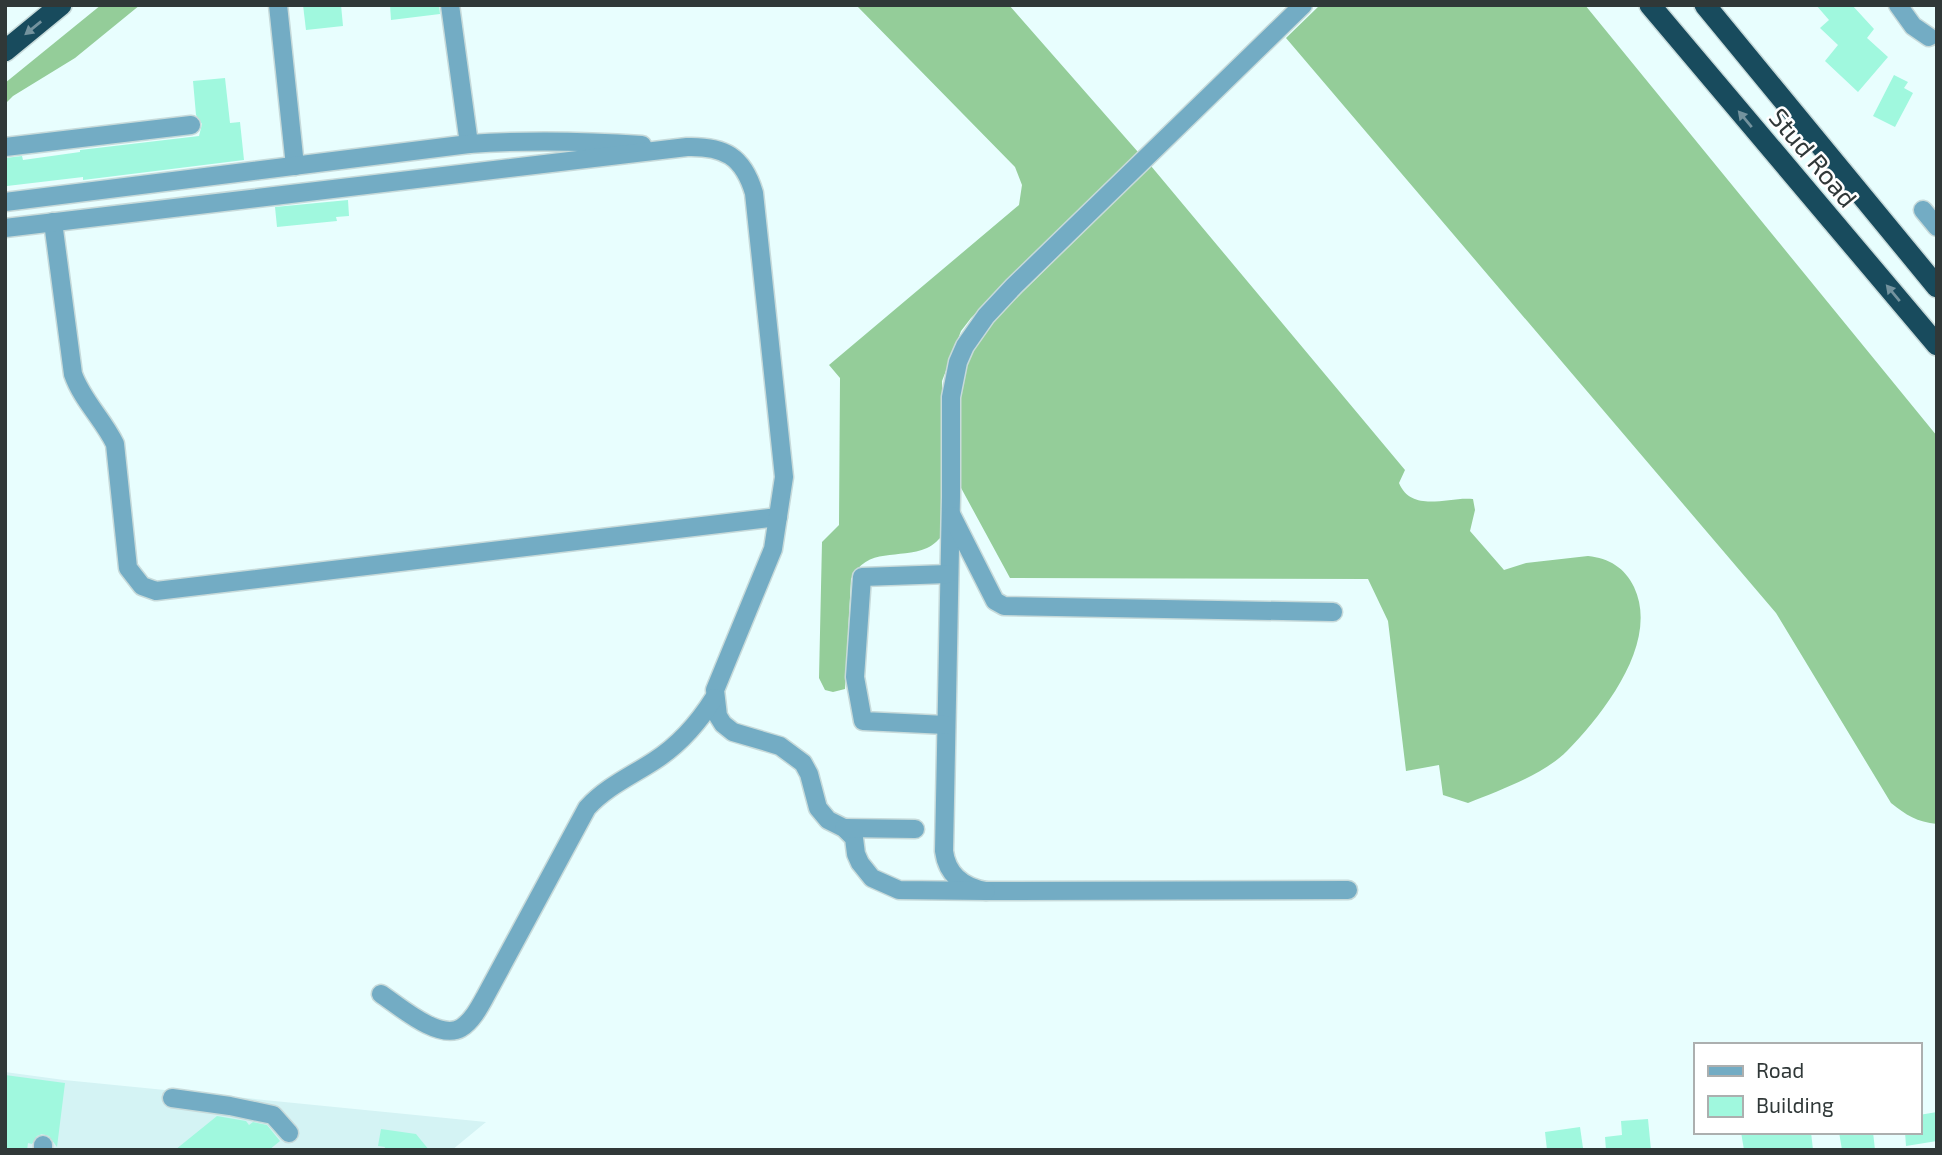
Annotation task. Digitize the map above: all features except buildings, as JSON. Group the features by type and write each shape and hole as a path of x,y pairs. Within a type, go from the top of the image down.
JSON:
{"highway":[{"path":"5,51 61,5"},
{"name":"Stud Road","path":"1650,5 1937,345"},
{"name":"Stud Road","path":"1706,5 1937,287"}],"street":[{"path":"278,5 295,166"},
{"path":"450,5 469,144"},
{"path":"986,891 968,886 951,873 946,864 950,397 958,362 974,332 1024,277 1303,5"},
{"path":"1898,5 1913,26 1929,37"},
{"path":"5,147 191,125"},
{"path":"5,202 469,144 590,142 671,149"},
{"path":"5,228 671,149 719,149 743,168 751,184 784,477 772,550 715,691 718,716 728,728 738,734 780,746 803,763 809,774 818,808 828,820 844,828 854,838 856,854 866,871 872,878 890,888 913,891 1349,890"},
{"path":"1923,210 1937,227"},
{"path":"53,222 73,374 77,386 115,444 128,568 142,586 156,591 778,517"},
{"path":"950,513 995,601 1004,606 1333,612"},
{"path":"946,725 863,721 855,677 862,577 948,574"},
{"path":"381,994 423,1023 449,1031 464,1026 485,997 587,808 610,788 669,750 696,723 715,698"},
{"path":"844,828 915,829"},
{"path":"172,1098 273,1115 289,1133"}],"shaded area":[{"path":"5,1072 486,1122 452,1150 5,1150"}],"green space":[{"path":"101,5 140,5 75,58 13,96 5,104 5,83"},
{"path":"856,5 1009,5 1138,152 961,331 942,381 945,533 927,548 875,558 858,569 851,579 845,689 833,692 825,690 819,678 822,542 839,525 840,378 829,365 1019,205 1022,185 1015,167"},
{"path":"1320,5 1585,5 1937,436 1937,824 1912,817 1891,803 1776,613 1286,38"},
{"path":"1151,166 1405,470 1399,483 1405,492 1422,501 1473,499 1475,510 1470,531 1504,570 1526,563 1588,556 1616,565 1626,574 1634,587 1640,608 1640,630 1634,653 1624,675 1597,717 1557,760 1520,781 1468,803 1443,795 1439,765 1406,771 1388,621 1368,579 1010,578 960,486 959,393 973,346 990,324"}]}
